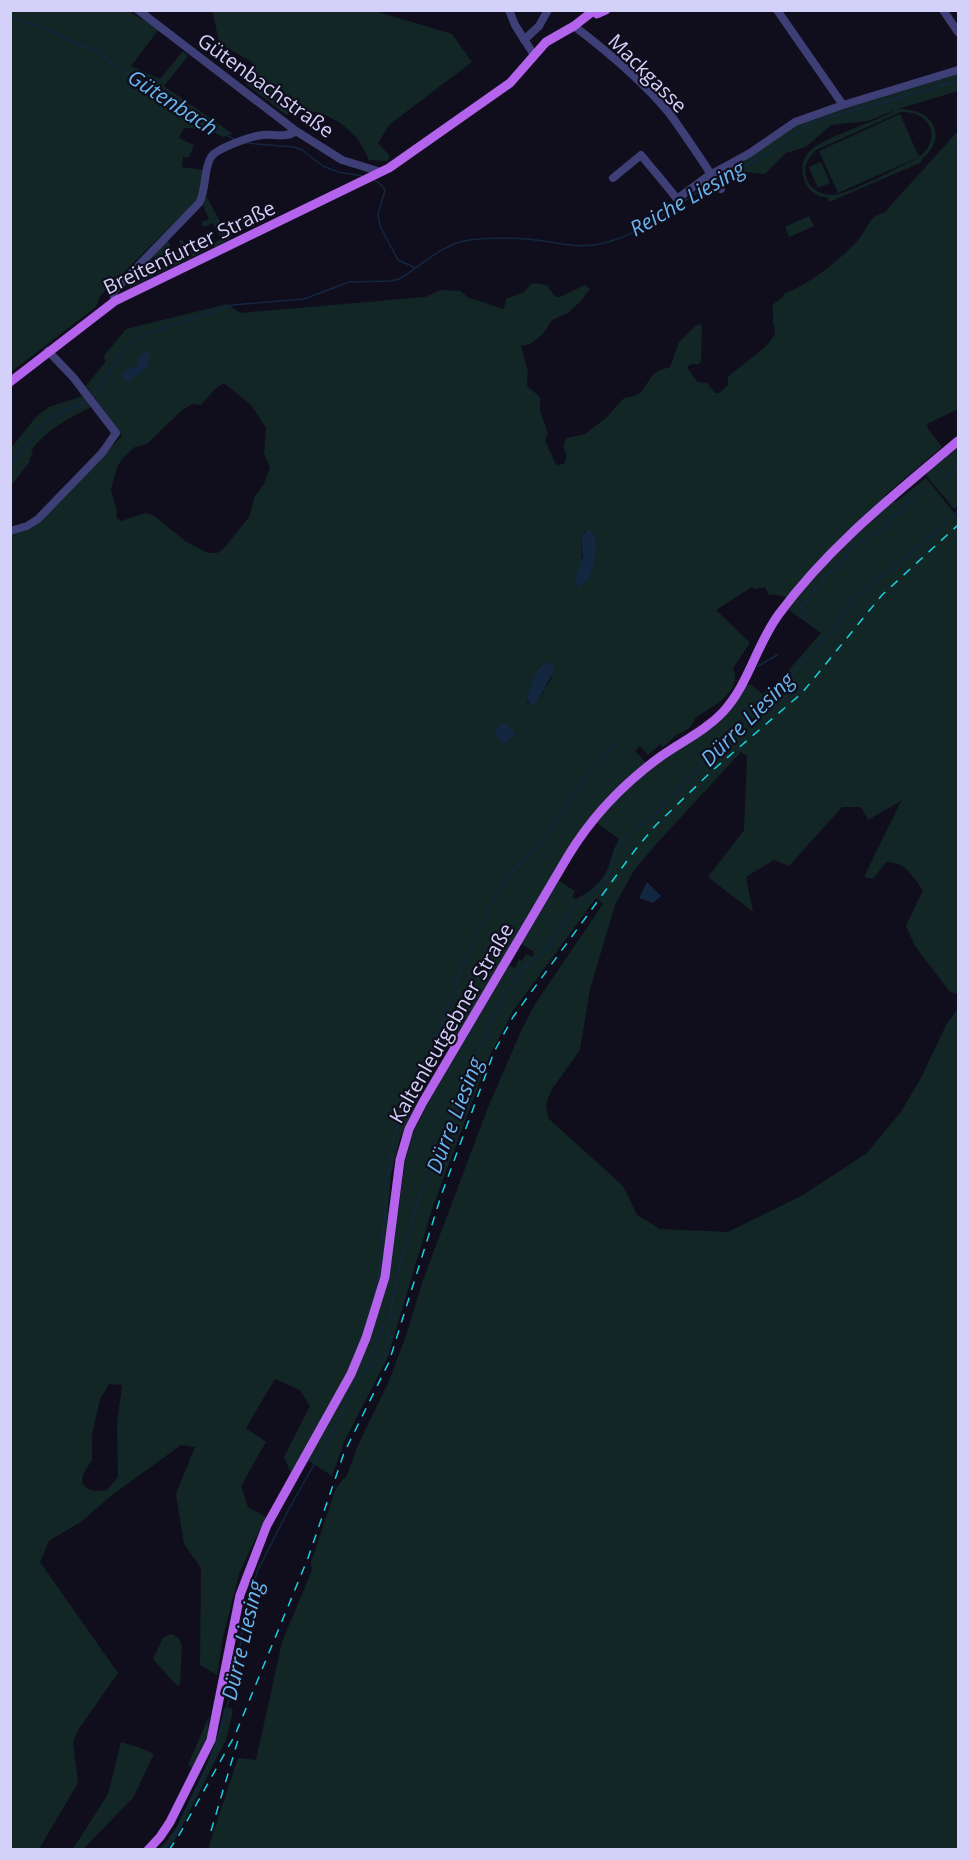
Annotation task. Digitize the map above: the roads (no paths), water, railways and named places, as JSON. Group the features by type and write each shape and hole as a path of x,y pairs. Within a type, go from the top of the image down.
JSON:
{"main road":[{"path":"379,173 510,83 546,42 597,13"},
{"name":"Breitenfurter Straße","path":"10,382 115,301 379,173"},
{"name":"Kaltenleutgebner Straße","path":"148,1850 171,1822 211,1740 240,1595 267,1525 351,1374 366,1338 385,1277 402,1152 409,1129 423,1102 568,856 592,821 651,764 707,726 723,712 739,690 774,621 817,566 866,519 958,441"}],"street":[{"name":"Gütenbachstraße","path":"138,10 296,131 342,160 379,173"},
{"path":"509,10 515,25 534,56"},
{"path":"777,10 843,105"},
{"path":"943,10 958,32"},
{"path":"524,40 538,28 547,12"},
{"name":"Mackgasse","path":"578,24 642,84 668,112 716,181"},
{"path":"613,178 641,155 677,199 716,181 750,153 795,122 958,70"},
{"path":"115,301 113,294 115,290 199,203 204,194 209,160 213,154 248,139 263,135 291,135 296,131"},
{"path":"10,531 27,526 38,519 102,453 116,433 85,392 48,351"}],"water":[{"path":"151,350 147,368 128,382 125,381 122,375 126,370 137,366 139,355"},
{"path":"589,529 595,536 594,565 588,579 578,587 574,582 583,557 581,536"},
{"path":"546,662 553,665 555,669 537,702 531,706 527,699 531,684 539,669"},
{"path":"503,722 516,734 503,746 496,735 496,730"},
{"path":"647,882 661,896 653,903 639,898"}],"waterway":[{"name":"Gütenbach","path":"10,16 55,33 75,44 97,50 129,74 158,88 202,124 236,140"},
{"name":"Reiche Liesing","path":"719,179 767,154 805,126 819,120 958,81"},
{"name":"Gütenbach","path":"246,143 294,147 302,150 323,166 338,172 362,176"},
{"name":"Gütenbach","path":"375,180 385,190 378,214 380,226 398,260 416,268"},
{"name":"Reiche Liesing","path":"92,398 124,349 143,335 233,305 304,299 349,282 399,279 442,250 466,241 513,238 585,246 615,240 645,227 712,183"},
{"name":"Reiche Liesing","path":"10,466 48,420 88,400"},
{"path":"945,479 958,468"},
{"path":"808,618 802,612 801,607 813,595 815,588 821,586 824,576 837,569 852,547 869,535 875,535 885,529 894,515 924,490"},
{"name":"Dürre Liesing","path":"164,1850 176,1832 216,1749 238,1664 245,1608 258,1570 332,1433 358,1378 386,1356 392,1304 415,1210 422,1190 437,1164 444,1132 463,1098 468,1073 491,1020 520,971 549,946 573,908 604,882 622,839 656,814 753,709 785,682 832,631 853,599 935,533 958,511"},
{"path":"758,666 777,655"},
{"path":"374,1295 379,1274 386,1182 394,1137 404,1109 419,1085 465,959 500,886 534,849 561,815 586,777 618,741"},
{"path":"368,1367 383,1326"}],"railway":[{"path":"169,1850 235,1735 308,1558 344,1453 389,1362 441,1196 494,1052 513,1017 635,850 656,825 713,770 802,693 882,595 958,525"},
{"path":"211,1831 238,1740"}]}
